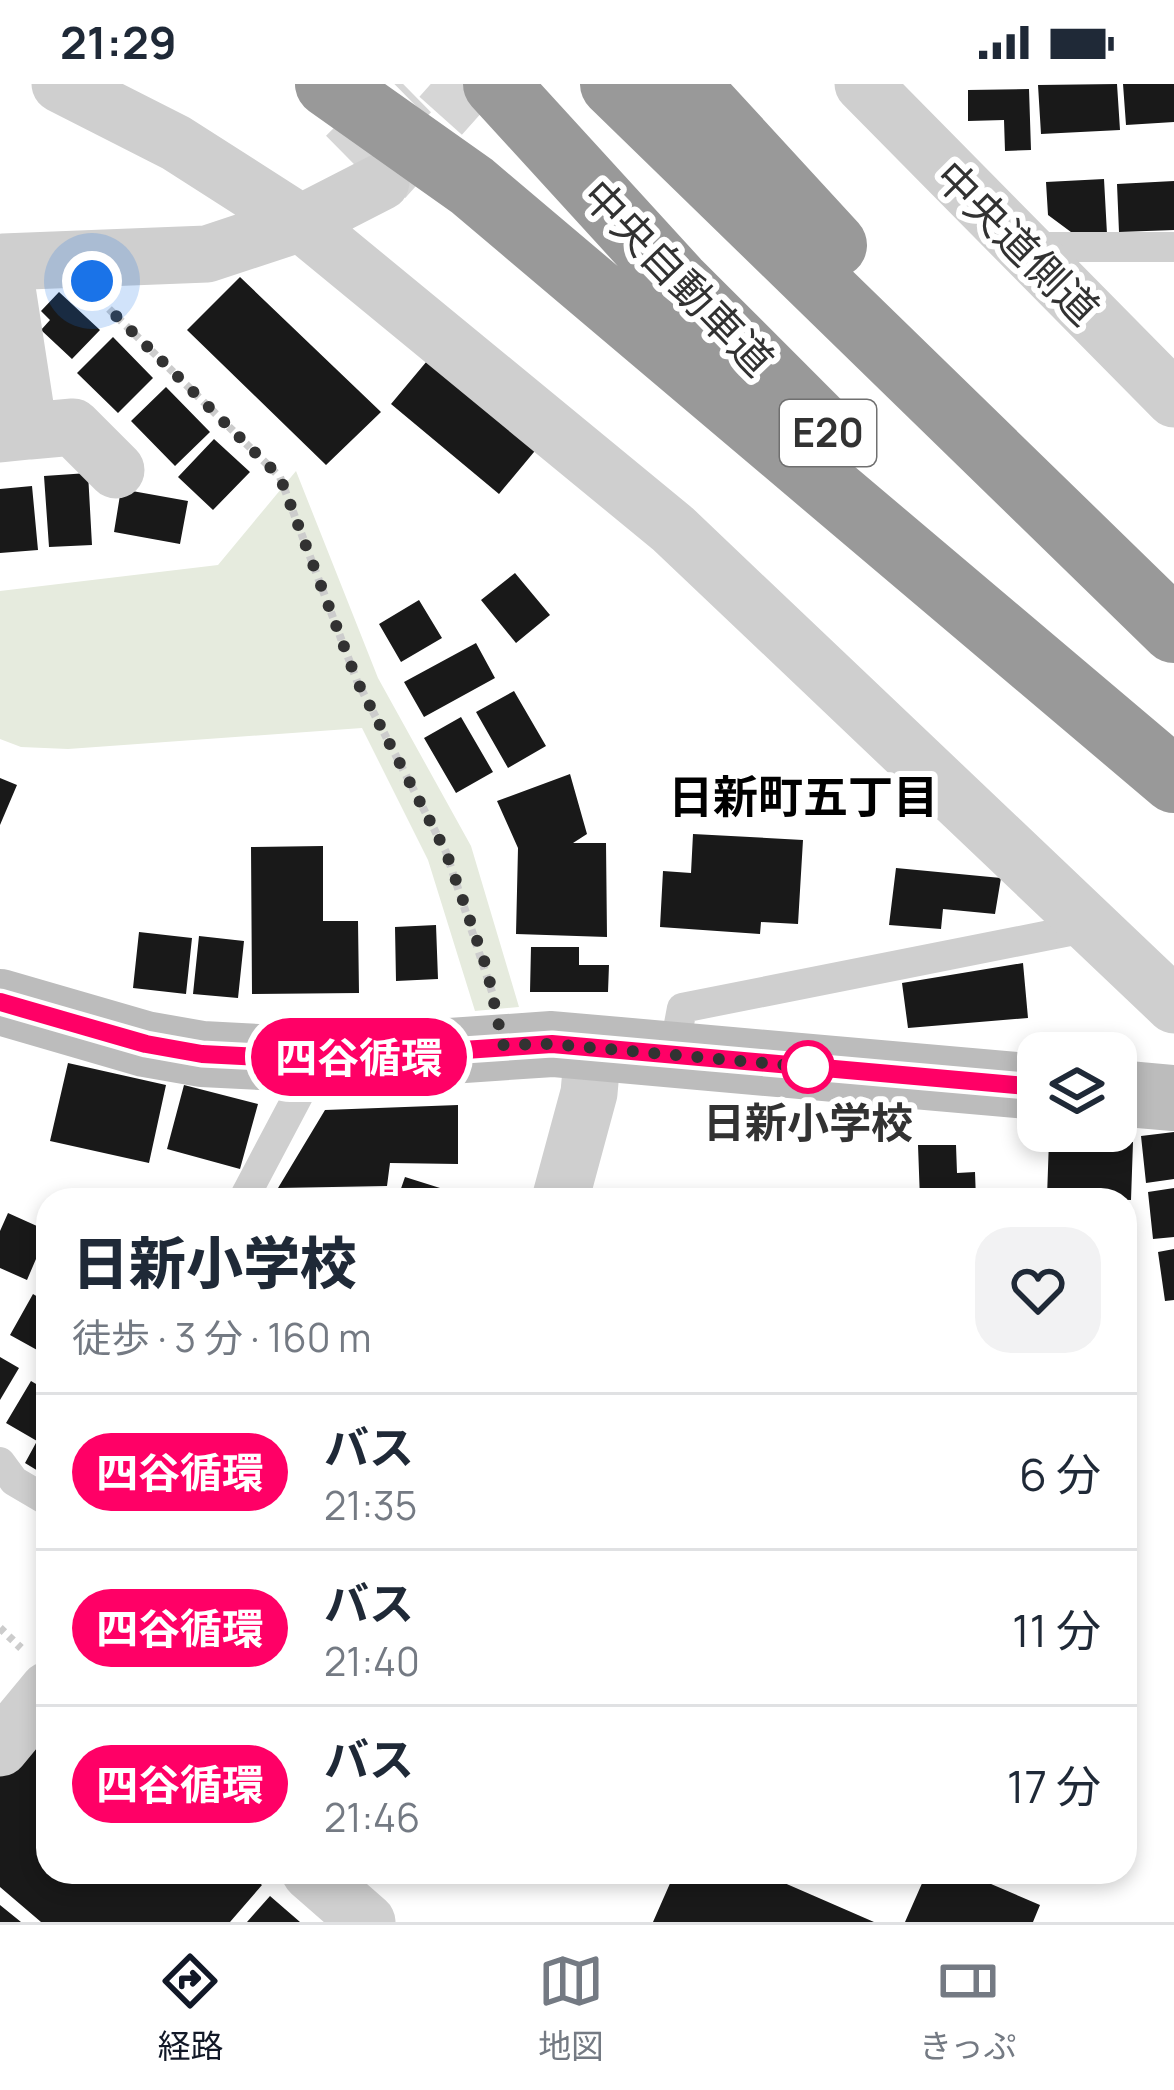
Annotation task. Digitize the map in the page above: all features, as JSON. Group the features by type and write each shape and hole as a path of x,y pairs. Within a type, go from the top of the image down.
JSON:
{"highway":[{"path":"328,84 472,186 1174,780"},
{"name":"中央自動車道","path":"496,84 677,282 996,601 1174,767"},
{"name":"E20","path":"613,84 1174,630"},
{"path":"686,84 1174,605"}],"street":[{"path":"60,84 176,143 301,223 674,529 1174,1005"},
{"name":"中央道側道","path":"862,84 1174,399"},
{"path":"116,470 73,427 14,432 3,262 207,254 301,223 363,169"},
{"path":"0,1002 146,1044 202,1054 317,1060 503,1045 593,1048 1017,1085"},
{"path":"563,1188 589,1093 593,1048"},
{"path":"1137,1095 1174,1098"},
{"path":"0,1748 36,1704"},
{"path":"324,1884 367,1922"}],"lane":[{"path":"1021,247 1174,248"},
{"path":"674,1056 682,1008 1095,926"},
{"path":"249,1188 317,1060"},
{"path":"0,1462 14,1481 36,1495"}],"path":[{"path":"78,256 106,306 280,477 357,681 446,852 487,969 503,1045"}],"shaded area":[{"path":"296,471 378,678 471,846 519,1007 475,1011 428,860 362,728 68,749 21,747 0,739 0,591 218,565"}],"building":[{"path":"1117,84 1120,130 1041,134 1038,85"},
{"path":"1123,84 1174,84 1174,122 1126,125"},
{"path":"1029,89 1031,150 1005,151 1004,120 968,121 968,90"},
{"path":"1104,179 1107,234 1075,235 1048,215 1046,182"},
{"path":"1174,181 1174,230 1119,232 1117,184"},
{"path":"240,277 381,412 326,465 187,330"},
{"path":"59,292 100,330 72,359 41,330 50,320 41,311"},
{"path":"113,337 153,378 118,413 77,373"},
{"path":"432,355 539,446 499,494 391,404"},
{"path":"166,387 210,432 175,466 131,421"},
{"path":"214,439 250,472 213,510 178,477"},
{"path":"88,473 92,545 49,547 44,476"},
{"path":"32,486 38,550 0,553 0,489"},
{"path":"121,489 188,501 180,544 114,532"},
{"path":"515,573 550,615 516,643 481,600"},
{"path":"419,600 442,638 401,662 379,624"},
{"path":"476,643 495,678 424,717 404,682"},
{"path":"514,691 546,746 508,768 476,712"},
{"path":"461,717 493,772 456,793 424,738"},
{"path":"570,774 587,834 573,843 606,843 607,937 516,934 518,848 497,801"},
{"path":"0,778 17,785 0,825"},
{"path":"693,834 803,840 798,924 761,922 760,934 660,927 663,871 691,873"},
{"path":"323,846 323,921 358,921 359,993 252,994 251,847"},
{"path":"896,868 1001,878 995,914 943,909 941,929 889,925"},
{"path":"436,925 438,979 396,981 395,927"},
{"path":"139,932 192,938 186,994 133,988"},
{"path":"199,936 244,941 238,998 193,994"},
{"path":"531,947 579,947 579,965 609,965 608,992 530,992"},
{"path":"1023,963 1028,1018 908,1028 902,983"},
{"path":"68,1063 166,1085 149,1163 50,1141"},
{"path":"184,1085 258,1104 240,1169 167,1149"},
{"path":"458,1105 458,1164 390,1163 387,1186 278,1188 325,1110"},
{"path":"1174,1132 1174,1179 1146,1183 1141,1136"},
{"path":"918,1145 956,1145 957,1173 975,1172 976,1188 920,1188"},
{"path":"1049,1152 1133,1152 1131,1188 1047,1188"},
{"path":"405,1177 440,1188 401,1188"},
{"path":"1174,1188 1174,1237 1153,1239 1148,1192"},
{"path":"8,1213 36,1226 36,1259 27,1280 0,1268 0,1231"},
{"path":"1174,1249 1174,1300 1165,1301 1158,1252"},
{"path":"33,1294 36,1296 36,1349 10,1335"},
{"path":"0,1357 19,1368 0,1400"},
{"path":"31,1381 36,1384 36,1440 6,1423"},
{"path":"36,1443 36,1470 25,1463"},
{"path":"36,1732 36,1884 262,1885 230,1922 41,1922 0,1887 0,1774"},
{"path":"670,1884 787,1884 874,1922 653,1922"},
{"path":"922,1884 991,1884 1040,1905 1033,1922 905,1922"},
{"path":"270,1896 300,1922 247,1922"},
{"path":"0,1905 21,1922 0,1922"}],"tunnel":[{"path":"384,179 469,84"},
{"path":"346,156 411,92"}],"bus line":[{"name":"四谷循環","path":"0,1002 76,1026 202,1054 317,1060 552,1044 1017,1085"}],"place":[{"name":"日新小学校","path":"808,1067"}],"district":[{"name":"日新町五丁目","path":"803,797"}],"route":[{"path":"92,281 106,306 280,477 357,681 446,852 487,969 503,1045 552,1044 808,1067"}]}
